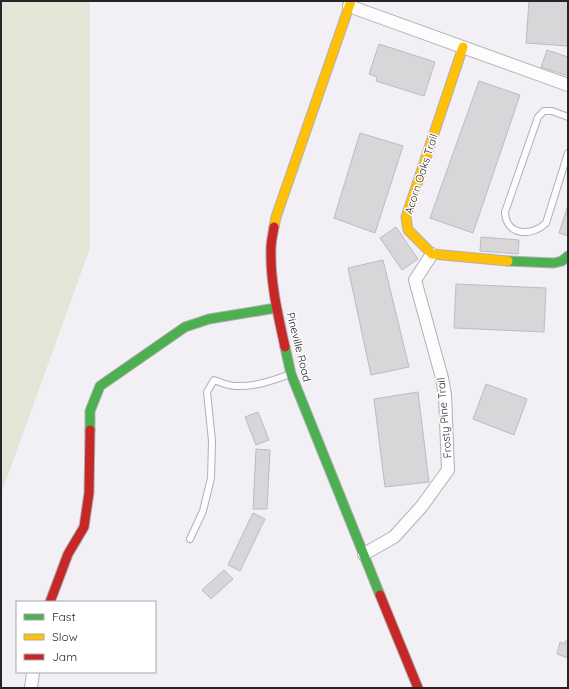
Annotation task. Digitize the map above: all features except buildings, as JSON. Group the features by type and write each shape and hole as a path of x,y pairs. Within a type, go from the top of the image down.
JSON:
{"street":[{"path":"350,3 463,47 568,85"},
{"name":"Pineville Road","path":"350,3 276,217 271,248 273,282 276,308 291,374 418,688"},
{"name":"Acorn Oaks Trail","path":"432,254 408,230 406,217 463,47"},
{"path":"432,254 501,261 554,263 562,261 568,256"},
{"name":"Frosty Pine Trail","path":"364,554 394,537 422,506 448,470 445,395 442,378 415,280 432,254"},
{"path":"50,601 68,554 84,527 89,493 90,411 100,386 186,327 210,319 276,308"},
{"path":"31,688 33,673"}],"lane":[{"path":"568,117 552,111 544,111 538,116 505,212 505,221 510,228 530,232 540,229 546,222 568,153"},
{"path":"190,539 203,511 211,478 212,441 207,392 214,380 234,386 253,385 273,381 291,374"}],"shaded area":[{"path":"1,1 90,1 90,248 1,494"}],"traffic: fast":[{"path":"508,261 554,263 562,261 568,256"},
{"path":"90,430 90,411 100,386 185,327 209,319 276,308"},
{"path":"285,347 291,374 380,595"}],"traffic: slow":[{"path":"274,227 276,217 351,1"},
{"path":"463,47 406,217 408,230 432,254 508,261"}],"traffic: jam":[{"path":"274,227 271,246 272,274 275,298 285,347"},
{"path":"50,601 68,554 84,527 89,493 90,430"},
{"path":"380,595 418,688"}]}
